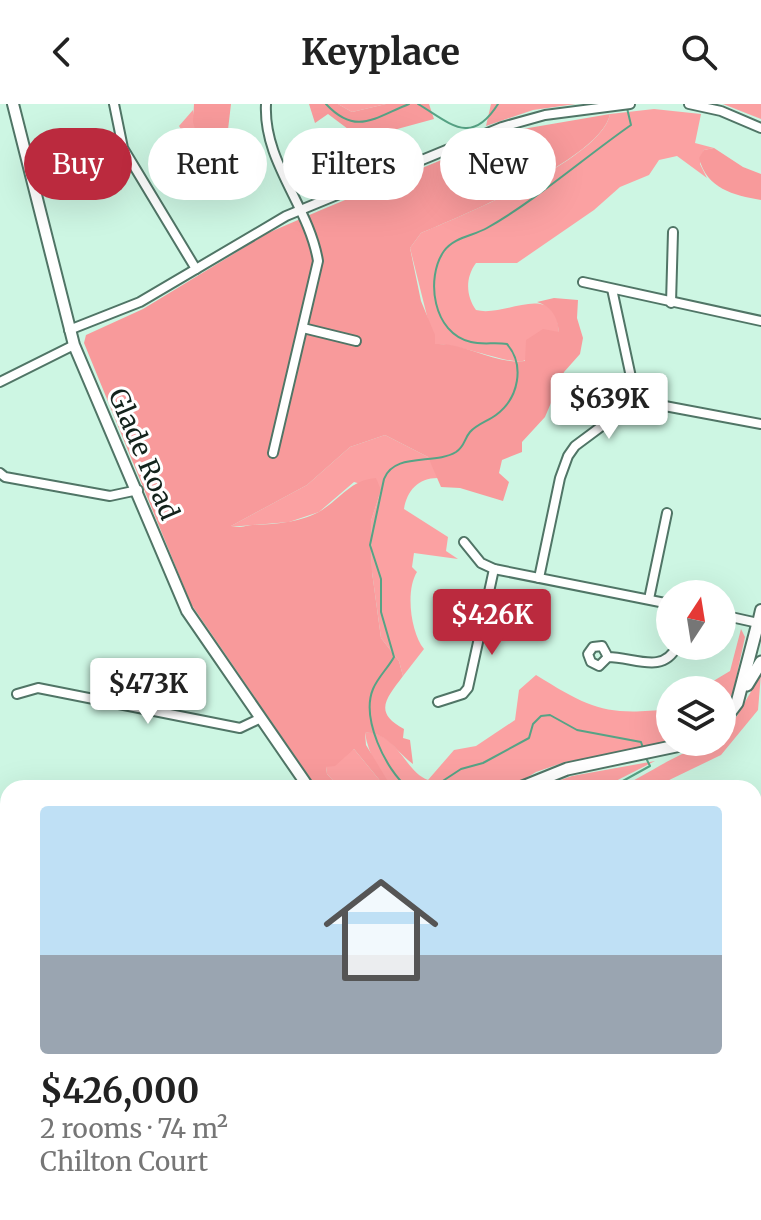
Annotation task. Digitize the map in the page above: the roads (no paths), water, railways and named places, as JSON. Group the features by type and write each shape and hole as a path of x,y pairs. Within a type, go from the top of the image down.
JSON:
{"main road":[{"path":"737,703 760,623"},
{"path":"737,703 761,662"},
{"path":"540,780 567,769 656,750"}],"street":[{"name":"Glade Road","path":"13,104 74,345 187,611 303,780"},
{"path":"114,104 123,148 196,269"},
{"path":"266,104 269,142 318,261 273,453"},
{"path":"69,330 140,302 299,210 511,124 545,115 630,104"},
{"path":"689,104 721,111 761,128"},
{"path":"671,303 673,232"},
{"path":"583,282 761,321"},
{"path":"612,289 637,405"},
{"path":"303,328 356,341"},
{"path":"0,382 74,345"},
{"path":"539,578 568,456 594,432 637,405 676,406 761,424"},
{"path":"0,473 110,496 138,490"},
{"path":"649,599 667,513"},
{"path":"464,542 490,567 656,601"},
{"path":"438,702 463,694 468,688 490,567"},
{"path":"736,618 760,623 761,610"},
{"path":"608,657 658,663 666,660"},
{"path":"17,694 38,688 240,728 259,719"}],"waterway":[{"path":"326,104 337,114 356,122 375,119 409,104"},
{"path":"418,104 450,124 469,128 479,125 498,104"},
{"path":"400,780 377,742 370,714 373,689 394,657 381,612 381,579 370,545 384,479 397,465 447,456 459,450 473,429 504,408 517,381 516,362 507,344 471,342 458,337 448,328 436,304 434,290 438,262 453,243 505,217 631,125 627,108"},
{"path":"444,780 461,769 483,763 529,738 533,724 541,716 550,715 577,730 641,742 643,748"},
{"path":"625,780 650,766 646,758"}]}
